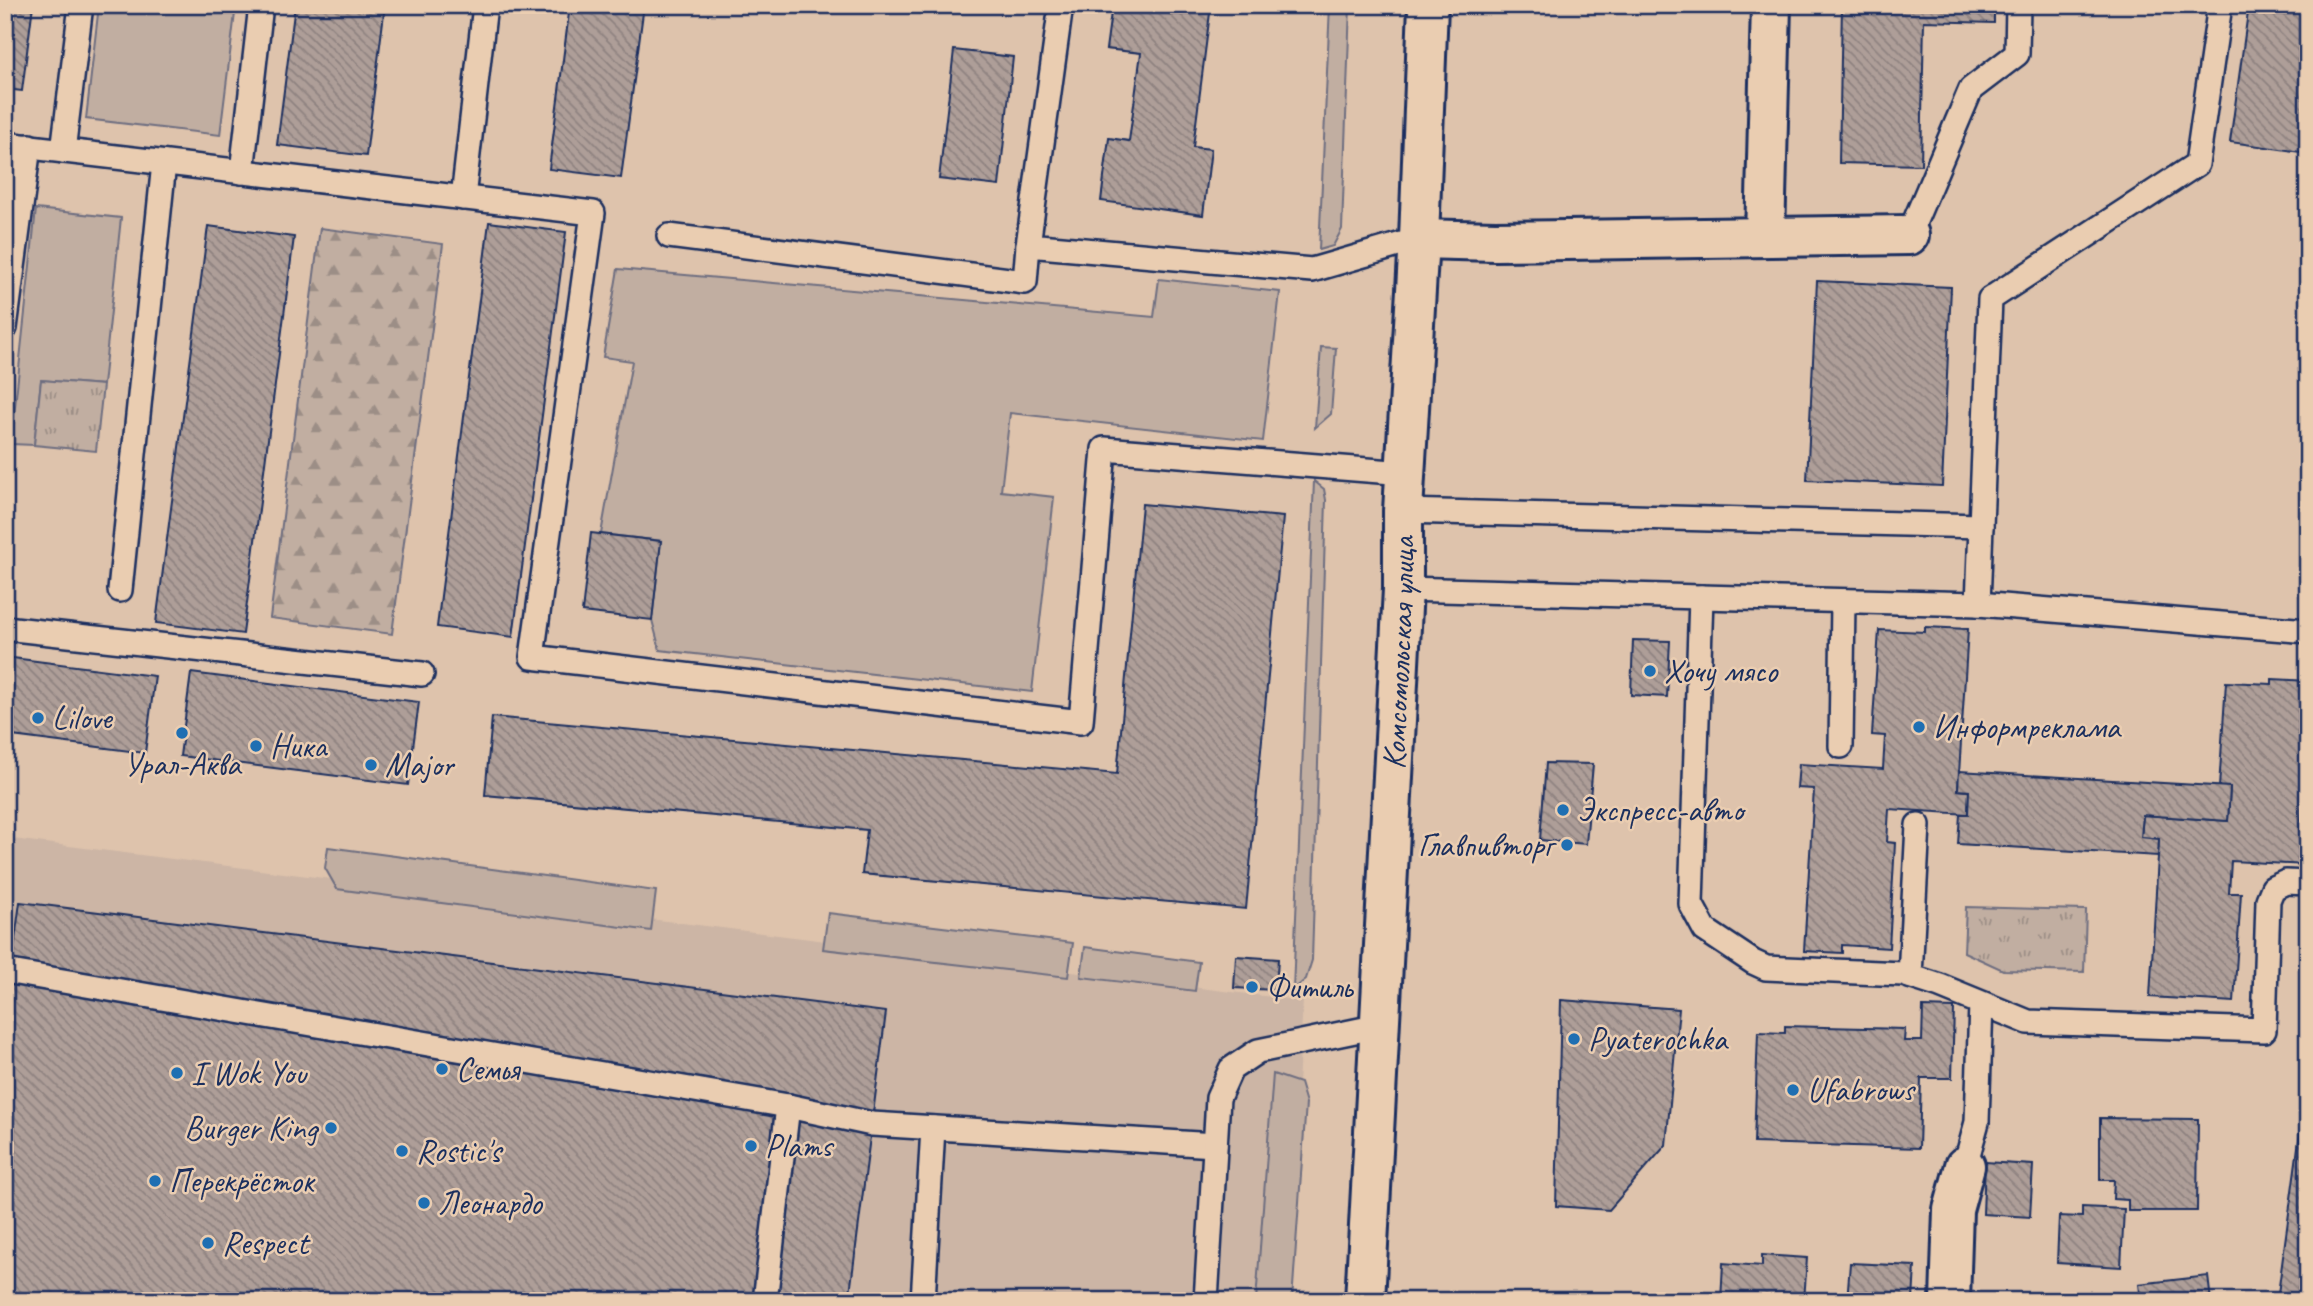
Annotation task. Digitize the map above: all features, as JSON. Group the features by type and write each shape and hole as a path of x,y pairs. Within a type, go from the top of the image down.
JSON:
{"main road":[{"name":"Комсомольская улица","path":"1365,1301 1403,589 1403,511 1429,5"},
{"path":"1765,237 1772,5"},
{"path":"1419,239 1494,241 1909,235"},
{"path":"1950,1301 1953,1210 1965,1166"}],"lane":[{"path":"63,151 81,5"},
{"path":"242,172 261,5"},
{"path":"463,198 485,5"},
{"path":"669,236 1025,282 1060,5"},
{"path":"1909,235 1971,89 2017,54 2018,5"},
{"path":"1978,604 1990,299 2197,164 2220,5"},
{"path":"5,144 593,213 532,657 1081,722 1104,449 1405,473"},
{"path":"5,328 29,146"},
{"path":"120,590 164,163"},
{"path":"1028,245 1312,270 1419,239"},
{"path":"1403,511 1981,526"},
{"path":"1403,589 1978,604 2308,631"},
{"path":"1701,597 1691,904 1705,930 1753,962 1766,968 1910,976 2028,1022 2264,1030 2268,900 2273,888 2286,882 2308,883"},
{"path":"1841,746 1843,601"},
{"path":"5,628 422,674"},
{"path":"1910,976 1918,825"},
{"path":"5,971 788,1106 872,1124 1216,1144"},
{"path":"1965,1166 1977,1122 1981,1004"},
{"path":"1206,1301 1218,1098 1231,1069 1258,1051 1379,1026"},
{"path":"765,1301 788,1106"},
{"path":"923,1301 933,1128"}],"shaded area":[{"name":"Семья","path":"5,838 1303,1001 1285,1301 5,1301"}],"green space":[{"path":"99,5 236,5 220,135 86,119"},
{"path":"1330,5 1350,5 1342,229 1333,246 1319,250"},
{"path":"36,209 121,218 103,385 41,380 34,445 11,444"},
{"path":"320,228 443,244 392,634 270,618"},
{"path":"618,269 1154,317 1159,279 1280,292 1263,441 1010,413 1001,491 1054,497 1032,692 660,650 652,620 661,541 601,534 632,361 603,357"},
{"path":"1321,347 1336,348 1331,414 1315,428"},
{"path":"41,380 103,385 96,451 34,445"},
{"path":"1314,481 1324,489 1326,500 1312,960 1306,979 1293,990"},
{"path":"328,847 656,891 651,931 337,889 325,868"},
{"path":"1966,907 2086,910 2084,972 2003,970 1964,952"},
{"path":"828,913 1073,943 1068,977 823,949"},
{"path":"1085,947 1199,962 1195,991 1081,977"},
{"path":"1273,1074 1300,1083 1306,1103 1292,1301 1256,1301"}],"building":[{"path":"5,5 33,5 22,91 5,89"},
{"path":"295,5 385,5 366,156 277,145"},
{"path":"570,5 644,5 621,178 549,169"},
{"path":"1112,5 1211,5 1193,147 1211,149 1203,215 1101,201 1109,138 1129,141 1141,53 1106,49"},
{"path":"1842,5 1994,5 1994,23 1924,21 1921,165 1839,163"},
{"path":"2249,5 2308,5 2308,153 2230,142"},
{"path":"954,50 1013,57 999,186 939,179"},
{"path":"489,222 566,232 513,637 437,627"},
{"path":"208,226 294,237 243,634 156,623"},
{"path":"1817,281 1951,287 1942,486 1807,480"},
{"path":"1142,504 1283,517 1246,909 862,874 867,830 485,795 492,717 1117,774"},
{"path":"591,533 661,541 652,620 582,612"},
{"path":"1925,627 1968,629 1958,790 1969,791 1968,814 1889,809 1887,842 1895,843 1889,948 1842,945 1842,953 1804,951 1814,789 1797,788 1799,764 1883,769 1885,736 1872,735 1879,630 1925,632"},
{"path":"1633,640 1670,641 1667,697 1631,695"},
{"path":"5,657 155,676 145,753 5,735"},
{"path":"191,673 419,702 408,785 180,756"},
{"path":"2272,679 2308,681 2300,842 2308,842 2308,865 2231,861 2229,893 2241,893 2234,1002 2150,997 2159,839 2141,837 2143,815 2228,821 2230,787 2219,787 2226,682 2272,684"},
{"path":"1546,763 1593,764 1586,844 1540,840"},
{"path":"1959,771 2230,787 2228,821 2143,815 2141,837 2159,839 2158,856 1958,844 1960,814 1968,814 1969,791 1958,790"},
{"name":"Семья","path":"20,902 886,1012 849,1301 5,1301 5,1014"},
{"path":"1236,956 1278,959 1276,990 1234,988"},
{"path":"1561,1000 1679,1009 1666,1145 1609,1210 1556,1206"},
{"path":"1923,1007 1954,1008 1952,1078 1921,1078 1919,1148 1754,1143 1758,1032 1785,1033 1785,1026 1905,1029 1904,1041 1922,1041"},
{"path":"2308,1074 2308,1301 2277,1301"},
{"path":"2100,1118 2198,1119 2197,1211 2128,1211 2128,1200 2113,1199 2114,1180 2100,1180"},
{"path":"1985,1162 2033,1165 2030,1217 1983,1214"},
{"path":"2082,1207 2124,1209 2121,1267 2057,1263 2059,1216 2082,1217"},
{"path":"1762,1255 1807,1258 1804,1301 1721,1301 1723,1263 1762,1266"},
{"path":"1850,1263 1915,1266 1913,1301 1847,1301"},
{"path":"2208,1276 2211,1301 2141,1301 2139,1284"}],"place":[{"name":"Хочу мясо","path":"1650,671"},
{"name":"Lilove","path":"38,718"},
{"name":"Информреклама","path":"1919,727"},
{"name":"Урал-Аква","path":"182,733"},
{"name":"Ника","path":"256,746"},
{"name":"Major","path":"371,765"},
{"name":"Экспресс-авто","path":"1563,810"},
{"name":"Главпивторг","path":"1567,845"},
{"name":"Фитиль","path":"1252,987"},
{"name":"Pyaterochka","path":"1574,1039"},
{"name":"Семья","path":"442,1069"},
{"name":"I Wok You","path":"177,1073"},
{"name":"Ufabrows","path":"1793,1090"},
{"name":"Burger King","path":"331,1128"},
{"name":"Plams","path":"751,1146"},
{"name":"Rostic's","path":"402,1151"},
{"name":"Перекрёсток","path":"155,1181"},
{"name":"Леонардо","path":"424,1203"},
{"name":"Respect","path":"208,1243"}]}
